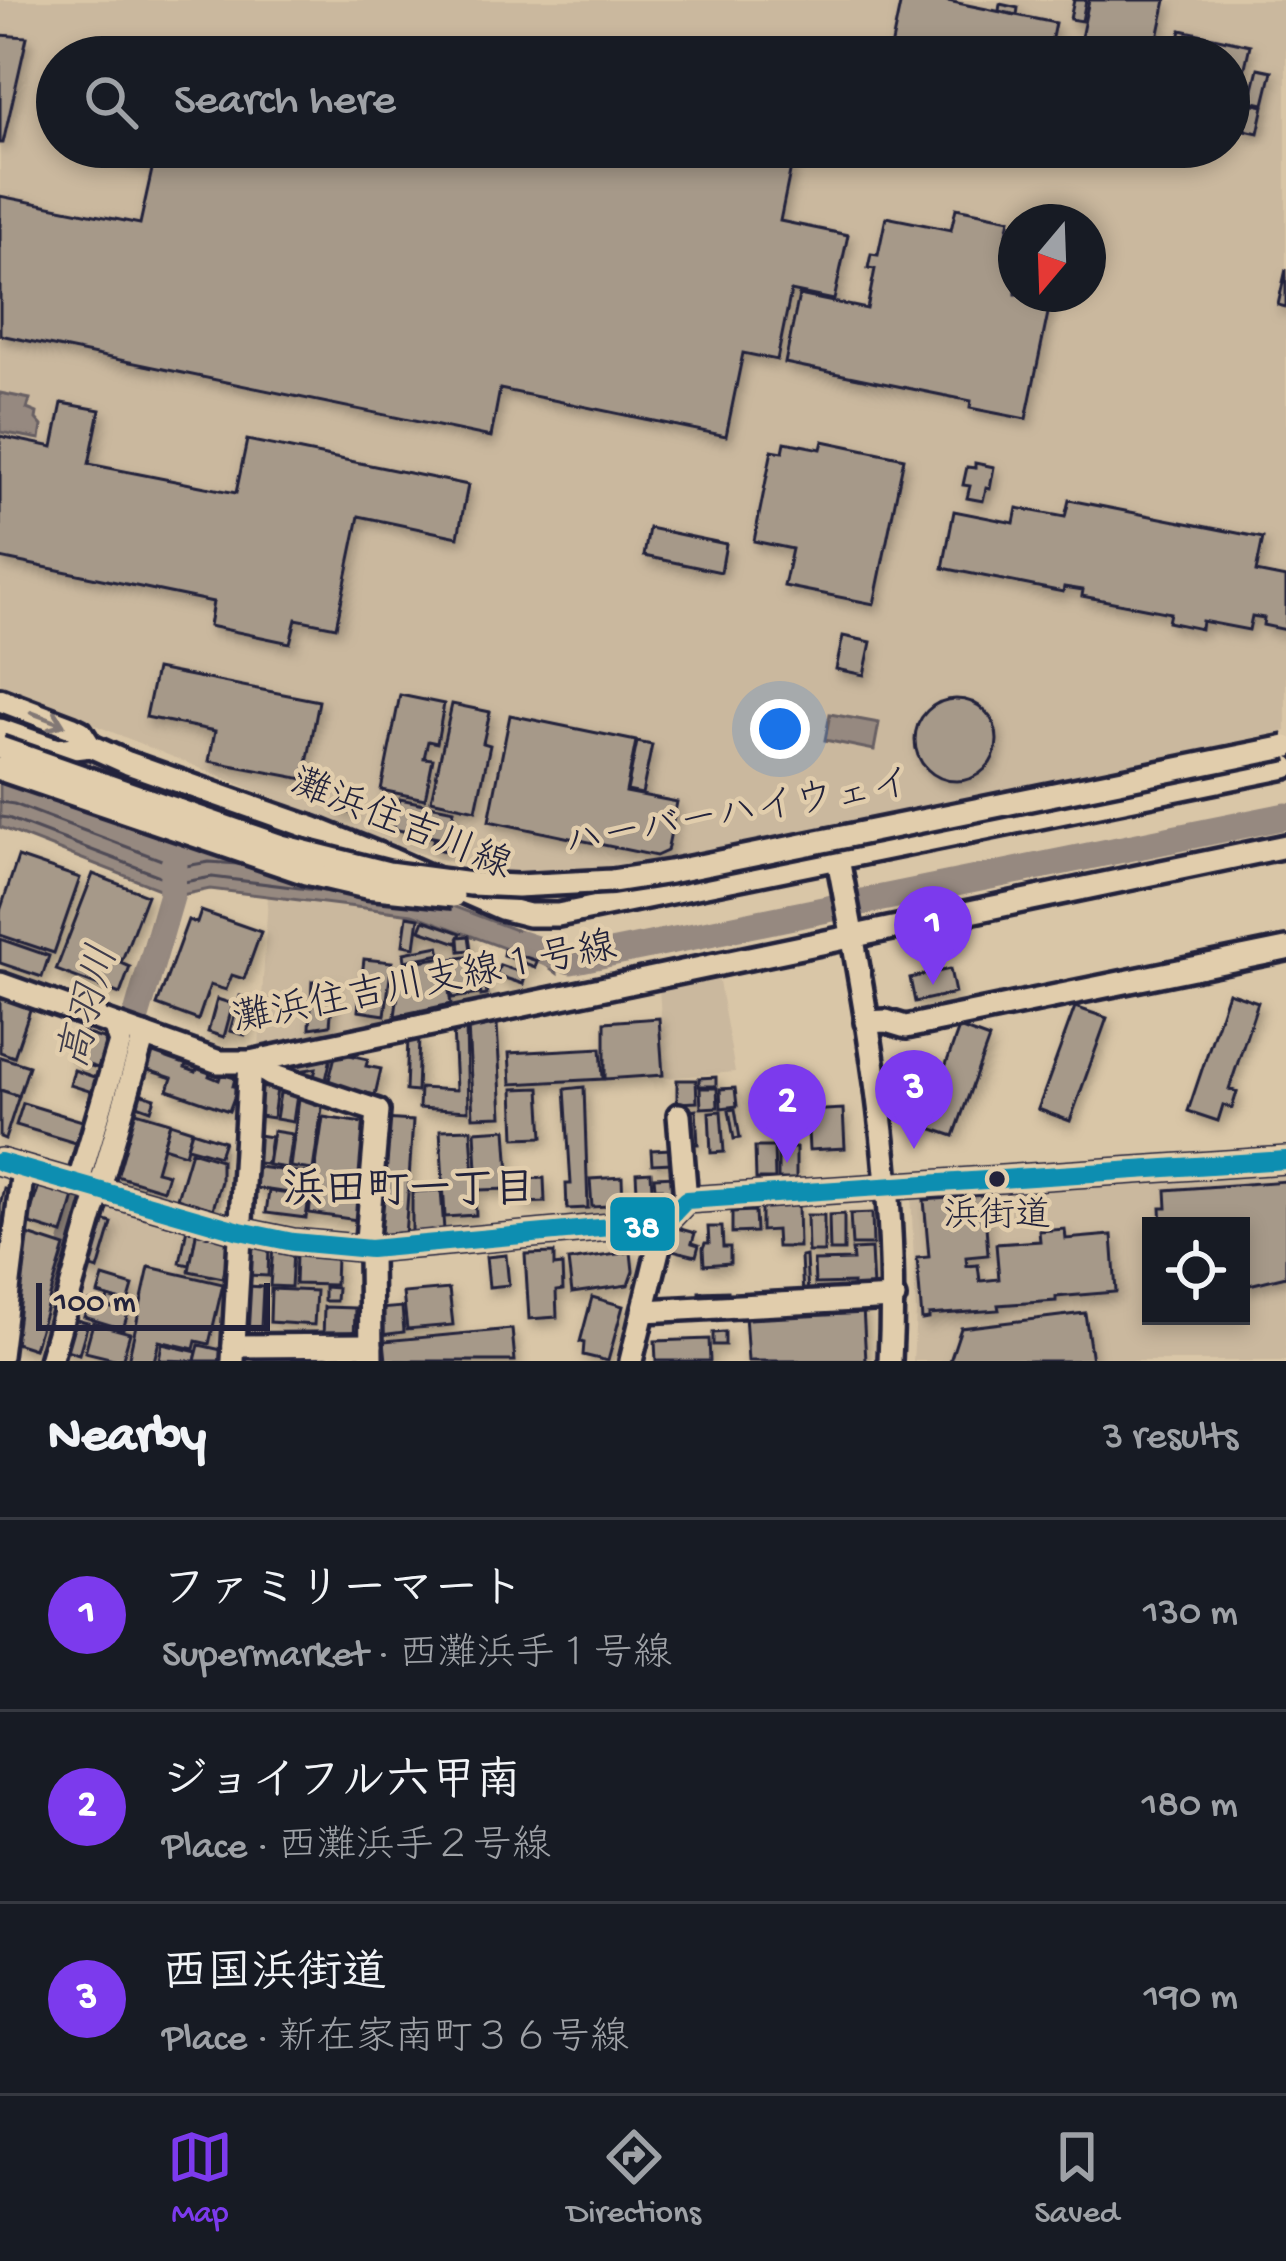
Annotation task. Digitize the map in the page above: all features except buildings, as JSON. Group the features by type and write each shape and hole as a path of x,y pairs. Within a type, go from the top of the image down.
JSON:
{"street":[{"path":"0,700 71,727 90,746 57,750 0,730"},
{"name":"灘浜住吉川線","path":"90,746 529,915 557,915 1286,767"},
{"name":"ハーバーハイウェイ","path":"0,748 313,856 430,880 517,886 670,872 1286,747"},
{"name":"ハーバーハイウェイ","path":"0,769 338,881 397,892 507,897 673,881 1286,757"},
{"name":"灘浜住吉川支線１号線","path":"0,984 219,1062 250,1062 657,976 848,915 1286,846"},
{"path":"838,859 889,1186 890,1361"},
{"path":"866,1022 906,1027 1286,949"},
{"path":"88,1187 131,1030"},
{"path":"50,1361 120,1042 131,1030"},
{"path":"250,1062 271,1075 378,1111 368,1239 371,1353 234,1353 250,1062"},
{"path":"680,1115 686,1200"},
{"path":"631,1361 665,1222 686,1200 1286,1160"},
{"path":"0,1162 240,1231 370,1250 665,1222"},
{"path":"0,1356 23,1169"},
{"path":"644,1311 893,1298"}],"shaded area":[{"path":"0,0 1286,0 1286,731 658,866 488,873 375,840 0,686"},
{"path":"268,896 412,914 471,936 481,999 259,1048"},
{"path":"718,976 735,1072 665,1078 659,988"},
{"path":"128,1105 226,1139 220,1214 106,1181"},
{"path":"1286,1170 1286,1361 913,1361 911,1190"},
{"path":"108,1200 232,1239 227,1361 125,1361 132,1332 69,1314 100,1204"}],"water":[{"path":"0,393 30,399 27,409 37,413 40,439 0,432"},
{"path":"830,714 879,723 874,750 825,740"},
{"path":"0,734 555,945 557,973 542,962 412,914 210,889 177,896 0,827"}],"waterway":[{"path":"521,944 571,961 1286,816"},
{"name":"高羽川","path":"126,1052 171,897 174,865"},
{"name":"高羽川","path":"58,1295 108,1118"}],"transit line":[{"name":"38","path":"0,1162 240,1231 293,1242 370,1249 665,1222 686,1200 1286,1160"}],"place":[{"name":"ファミリーマート","path":"933,985"},
{"name":"西国浜街道","path":"914,1149"},
{"name":"ジョイフル六甲南","path":"787,1163"},
{"name":"浜街道","path":"997,1179"}],"district":[{"name":"浜田町一丁目","path":"409,1193"}]}
